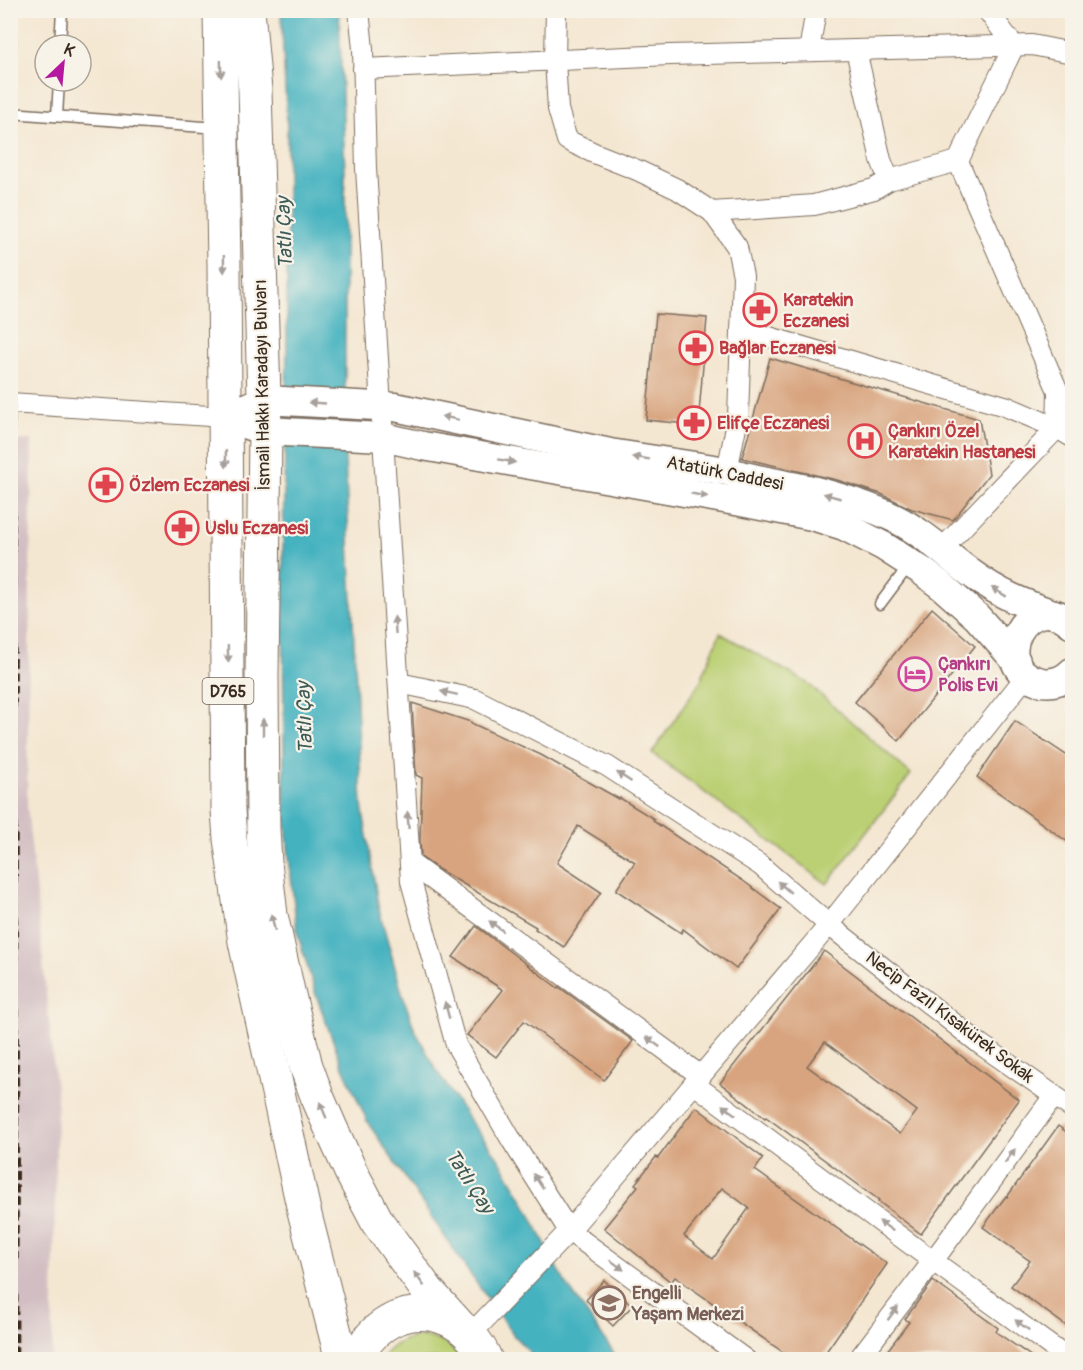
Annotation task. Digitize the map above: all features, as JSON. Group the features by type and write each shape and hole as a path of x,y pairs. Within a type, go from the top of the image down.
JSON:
{"highway":[{"name":"D765","path":"220,10 230,839 245,942 304,1211 342,1359"},
{"name":"İsmail Hakkı Karadayı Bulvarı","path":"248,10 255,90 265,416 263,817 271,915 306,1066 351,1172 378,1223 427,1290 480,1340"},
{"path":"356,1359 373,1333 387,1322 422,1313 440,1316 480,1340"}],"main road":[{"name":"Atatürk Caddesi","path":"265,416 375,406 405,409 610,453 727,471 811,490 841,498 892,517 942,549 972,574 1004,595 1066,615"},
{"name":"Atatürk Caddesi","path":"265,416 741,502 812,516 852,529 883,546 943,587 970,611 1029,673"},
{"path":"225,417 265,416"},
{"path":"1066,615 1046,613 1028,619 1016,634 1013,652 1029,673 1072,691"},
{"path":"1029,673 1060,680 1072,672"}],"street":[{"path":"359,10 375,437 399,683 411,880 456,1046 569,1231 746,1359"},
{"path":"556,10 555,60 558,109 567,140 677,189 712,212 737,247 743,276 742,329 738,417 727,471"},
{"path":"810,51 816,10"},
{"path":"987,10 1014,46"},
{"path":"363,69 670,55 1032,45 1072,53"},
{"path":"712,212 814,205 874,189 889,180 958,160 1014,46"},
{"path":"856,50 881,160 889,180"},
{"path":"958,160 1058,391 1065,432"},
{"path":"742,329 1005,406 1065,432"},
{"path":"10,403 225,417"},
{"path":"942,549 1065,432 1072,414"},
{"path":"480,1340 553,1248 829,925 1029,673"},
{"name":"Necip Fazıl Kısakürek Sokak","path":"399,683 475,699 607,766 760,865 829,925 980,1044 1072,1108"},
{"path":"410,863 933,1261 1070,1359"},
{"path":"858,1359 1054,1096"}],"lane":[{"path":"61,33 62,10"},
{"path":"57,116 58,93"},
{"path":"10,113 222,128"},
{"path":"880,604 910,564"}],"shaded area":[{"path":"32,440 27,805 57,1100 52,1359 11,1360 10,441"}],"green space":[{"path":"720,633 806,682 911,774 827,884 652,753 700,682"},
{"path":"422,1336 444,1343 461,1359 381,1359 399,1343"}],"water":[{"name":"Tatlı Çay","path":"281,11 339,11 345,175 345,459 362,805 379,910 414,1028 437,1071 469,1120 497,1156 523,1200 565,1282 618,1359 536,1359 514,1336 368,1123 342,1065 316,995 297,932 284,799 283,542 287,346 287,125"}],"building":[{"path":"656,314 707,318 698,425 646,420"},
{"name":"Çankırı Özel Karatekin Hastanesi","path":"770,358 979,419 989,474 953,520 912,509 881,494 837,480 742,458"},
{"name":"Çankırı Polis Evi","path":"932,608 975,646 899,741 855,702"},
{"path":"412,703 471,722 541,755 620,798 654,819 653,821 742,880 781,909 736,969 683,929 681,933 616,890 635,862 578,826 557,863 601,892 564,947 535,929 536,927 421,857 422,778 416,775"},
{"path":"1015,721 1072,759 1072,845 977,777"},
{"path":"476,926 633,1041 604,1080 524,1021 496,1057 467,1035 503,990 453,957"},
{"path":"824,951 1019,1100 921,1234 879,1200 720,1083","holes":["825,1042 917,1111 900,1134 807,1066"]},
{"path":"696,1107 763,1158 755,1170 887,1264 821,1359 793,1359 675,1277 671,1282 604,1228 638,1186 635,1184 656,1157 658,1158","holes":["722,1188 749,1208 713,1259 684,1236"]},
{"path":"1058,1126 1072,1136 1072,1330 1011,1286 1030,1261 983,1227"},
{"name":"Engelli Yaşam Merkezi","path":"604,1280 632,1306 613,1326 586,1300"},
{"path":"933,1281 998,1328 996,1332 1035,1359 881,1359 909,1322 905,1319"}],"railway":[{"path":"15,10 13,403 17,1104 16,1360"}],"place":[{"name":"Karatekin Eczanesi","path":"760,310"},
{"name":"Bağlar Eczanesi","path":"696,348"},
{"name":"Elifçe Eczanesi","path":"694,423"},
{"name":"Çankırı Özel Karatekin Hastanesi","path":"865,441"},
{"name":"Özlem Eczanesi","path":"106,485"},
{"name":"Uslu Eczanesi","path":"182,528"},
{"name":"Çankırı Polis Evi","path":"915,674"},
{"name":"Engelli Yaşam Merkezi","path":"609,1303"}]}
